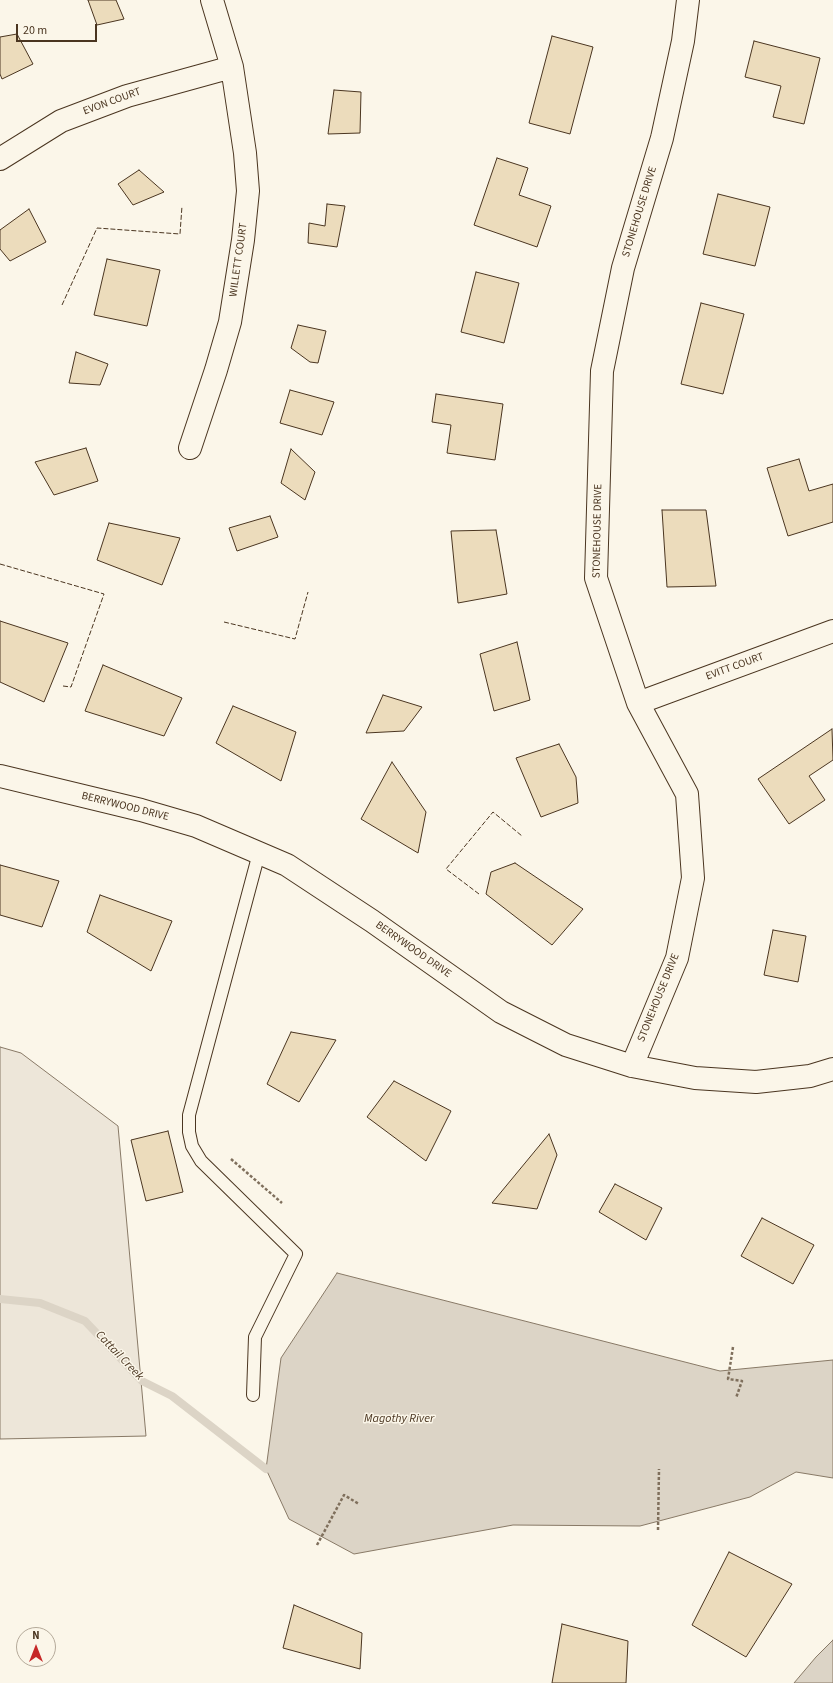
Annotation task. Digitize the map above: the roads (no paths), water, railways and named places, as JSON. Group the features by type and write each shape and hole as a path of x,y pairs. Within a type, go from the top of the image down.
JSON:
{"street":[{"name":"WILLETT COURT","path":"190,448 230,322 243,240 247,184 245,153 232,67 212,0"},
{"name":"STONEHOUSE DRIVE","path":"632,1066 677,958 693,878 687,794 638,703 596,578 602,371 623,268 662,138 683,40 688,0"},
{"name":"EVON COURT","path":"0,159 61,121 127,96 232,67"},
{"name":"EVITT COURT","path":"638,703 833,631"},
{"name":"BERRYWOOD DRIVE","path":"0,776 141,810 196,826 287,865 501,1012 566,1045 632,1066 695,1078 756,1082 810,1076 833,1069"}],"lane":[{"path":"253,1395 255,1337 296,1254 201,1161 192,1146 189,1132 189,1115 259,853"}],"water":[{"name":"Magothy River","path":"337,1273 720,1371 833,1360 833,1478 796,1472 750,1497 640,1526 513,1525 354,1554 289,1519 266,1469 281,1358"},
{"path":"833,1640 833,1683 794,1683 816,1657"}],"waterway":[{"name":"Cattail Creek","path":"0,1299 40,1303 85,1321 142,1381 172,1396 266,1469"}]}
